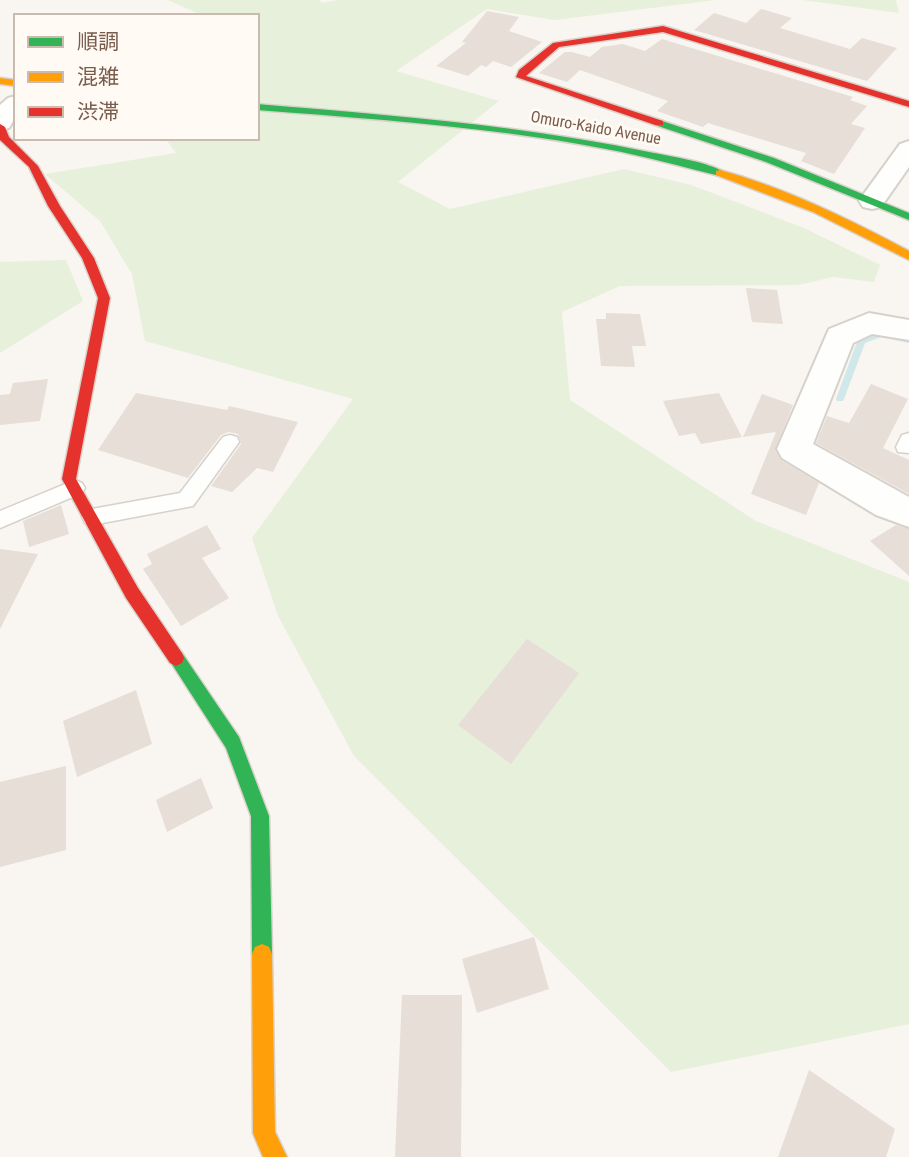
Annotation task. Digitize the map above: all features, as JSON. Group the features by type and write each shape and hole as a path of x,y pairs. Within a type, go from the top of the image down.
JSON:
{"street":[{"path":"909,104 663,29 556,45 522,72 521,77 769,160 909,217"},
{"path":"14,105 5,113 1,132 33,166 54,206 88,258 104,298 69,479 132,593 233,743 260,816 264,1133 275,1157"},
{"name":"Omuro-Kaido Avenue","path":"259,107 540,134 665,158 737,178 792,198 840,219 909,256"},
{"path":"872,201 909,149"},
{"path":"909,330 869,323 840,336 793,449 889,505 909,512"}],"lane":[{"path":"92,517 186,500 230,442"},
{"path":"0,520 75,488"}],"green space":[{"path":"168,0 319,0 322,3 337,0 716,0 555,20 487,9 396,71 499,101 398,182 450,209 624,169 691,185 804,228 880,265 874,282 833,277 798,285 620,286 562,312 570,400 756,521 909,582 909,1024 671,1072 354,756 278,616 252,538 353,399 145,341 132,274 100,221 45,174 176,153 166,140 259,140 259,14 200,14"},
{"path":"803,0 896,0 899,13"},
{"path":"66,260 83,301 0,353 0,262"}],"building":[{"path":"761,9 792,18 780,28 850,49 862,38 897,48 867,81 694,30 714,13 746,23"},
{"path":"487,11 519,17 509,31 542,42 511,67 493,61 486,67 481,65 468,76 436,66 466,43 462,42"},
{"path":"662,39 853,97 850,100 867,106 851,124 865,128 834,174 801,161 806,153 708,123 703,127 657,111 668,101 580,70 567,82 539,73 565,52 590,57 602,47 623,44 645,51"},
{"path":"746,288 777,290 783,324 752,322"},
{"path":"606,313 640,314 646,346 632,346 635,367 601,366 596,319 606,319"},
{"path":"48,379 40,421 0,425 0,395 10,394 13,383"},
{"path":"871,384 908,399 883,448 909,460 909,494 816,443 827,416 849,423"},
{"path":"136,393 227,410 229,406 298,422 273,472 257,468 232,492 211,486 241,444 238,434 229,432 221,435 188,478 98,450"},
{"path":"719,393 742,437 701,444 695,433 679,436 663,401"},
{"path":"762,394 793,405 775,450 781,460 819,483 806,515 751,494 776,432 743,437"},
{"path":"61,505 69,534 29,547 23,521"},
{"path":"207,525 221,549 202,558 229,598 181,626 143,569 152,564 147,554"},
{"path":"896,525 909,529 909,576 870,541"},
{"path":"0,549 38,554 0,629"},
{"path":"527,639 579,673 511,764 458,725"},
{"path":"136,690 152,744 77,777 63,721"},
{"path":"66,766 66,850 0,867 0,782"},
{"path":"201,778 213,808 167,832 156,800"},
{"path":"534,937 549,989 477,1013 462,959"},
{"path":"402,995 462,995 461,1157 395,1157"},
{"path":"809,1070 895,1129 886,1157 778,1157"}],"waterway":[{"path":"840,399 861,341 881,334 909,340"}],"traffic: fast":[{"path":"259,107 432,122 549,136 663,158 720,173"},
{"path":"659,123 770,160 909,217"},
{"path":"176,658 233,743 260,816 262,954"}],"traffic: slow":[{"path":"0,81 14,83"},
{"path":"720,173 817,210 909,256"},
{"path":"262,954 264,1133 275,1157"}],"traffic: jam":[{"path":"659,123 521,77 522,72 556,45 663,29 909,104"},
{"path":"0,127 4,138 33,166 54,206 88,258 104,298 69,479 132,593 176,658"}]}
